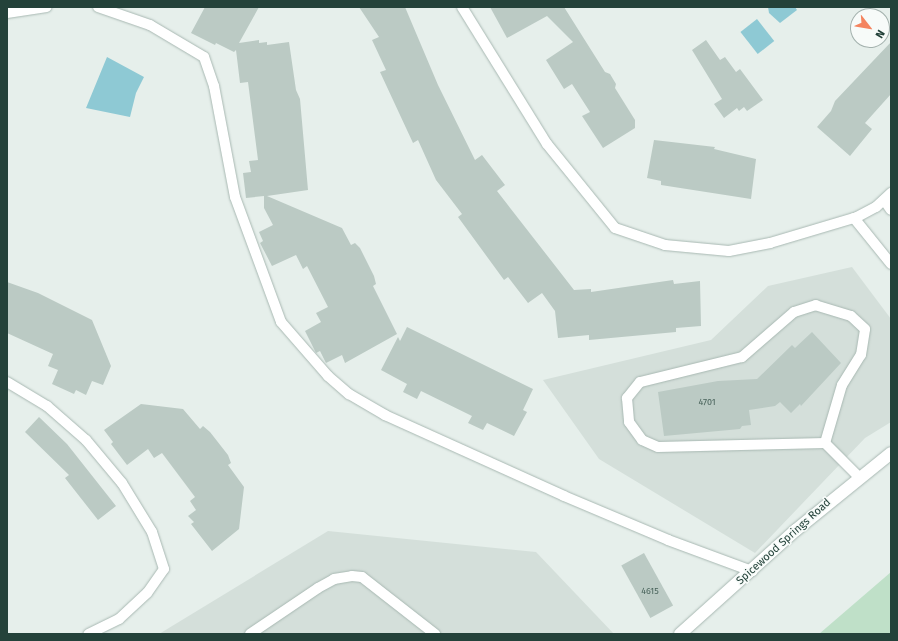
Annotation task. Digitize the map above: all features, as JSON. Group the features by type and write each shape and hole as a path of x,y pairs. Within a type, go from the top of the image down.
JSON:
{"main road":[{"name":"Spicewood Springs Road","path":"680,634 859,477 891,453"}],"lane":[{"path":"7,13 47,7"},
{"path":"98,7 150,25 204,56 214,86 235,197 280,322 328,376 350,394 392,418 564,496 668,540 752,571"},
{"path":"462,8 547,144 615,228 665,245 729,251 770,243 854,218 884,200 891,193"},
{"path":"884,200 891,210"},
{"path":"854,218 891,264"},
{"path":"825,443 842,385 861,355 865,329 852,316 816,305 794,312 742,357 640,382 627,398 629,422 642,440 658,447 825,443 859,477"},
{"path":"7,382 47,406 86,440 122,483 152,532 164,570 148,593 119,619 88,634"},
{"path":"250,634 318,588 334,579 352,576 362,577 434,634"}],"shaded area":[{"path":"852,267 891,319 891,422 865,438 755,553 599,459 543,380 711,340 768,286"},
{"path":"328,531 536,552 614,634 159,634"}],"green space":[{"path":"891,572 891,634 819,634"}],"water":[{"path":"768,7 795,7 797,10 780,23 769,13"},
{"path":"757,19 774,41 758,54 740,32"},
{"path":"107,57 144,77 136,93 130,117 86,108"}],"building":[{"path":"205,7 259,7 239,43 259,40 259,43 267,42 267,45 289,42 296,90 300,99 308,190 267,196 342,228 351,245 355,243 360,248 374,276 376,284 373,286 397,334 345,363 342,355 326,363 320,351 316,353 305,331 321,322 316,313 328,307 307,266 303,269 296,255 272,266 260,243 263,241 259,232 273,225 264,208 264,196 246,198 243,173 251,172 249,161 258,160 248,82 240,83 236,50 234,52 216,43 215,45 191,33"},
{"path":"359,7 405,7 438,85 475,160 482,155 505,185 497,191 574,290 591,289 591,292 673,280 674,284 700,281 701,326 676,328 676,332 589,340 589,335 558,338 555,311 542,293 528,303 508,277 504,280 458,217 462,214 436,180 418,140 413,143 380,72 386,70 372,40 379,37"},
{"path":"490,7 564,7 605,72 610,74 616,84 615,88 635,120 635,128 603,148 582,116 590,112 572,84 564,89 546,60 573,42 547,16 507,38"},
{"path":"706,40 720,60 725,57 736,72 740,69 763,100 747,111 744,107 739,111 737,108 724,118 714,104 722,99 692,50"},
{"path":"891,42 891,94 865,123 872,129 850,156 817,127 831,111 835,101 885,48 890,48"},
{"path":"654,140 715,147 714,149 756,159 751,199 661,185 661,181 647,178"},
{"path":"7,282 38,293 92,320 111,366 103,385 92,381 86,395 76,390 74,394 52,384 58,370 48,366 53,354 7,333"},
{"path":"407,327 533,389 523,410 527,412 514,436 487,423 483,430 468,423 472,416 421,391 417,399 403,392 407,384 381,370 398,337 400,341"},
{"path":"812,332 841,363 801,406 800,404 791,413 780,402 775,406 749,410 751,425 742,426 740,429 664,436 658,392 718,381 757,379 792,345 795,348"},
{"path":"141,404 183,409 200,429 203,426 210,432 228,455 231,463 228,465 244,487 239,529 212,551 191,524 194,522 188,516 196,510 190,501 195,497 162,453 154,458 148,449 127,465 111,444 113,442 104,430"},
{"path":"39,417 67,444 116,506 98,520 65,478 69,475 25,432"},
{"path":"644,553 673,605 650,618 621,566"}]}
